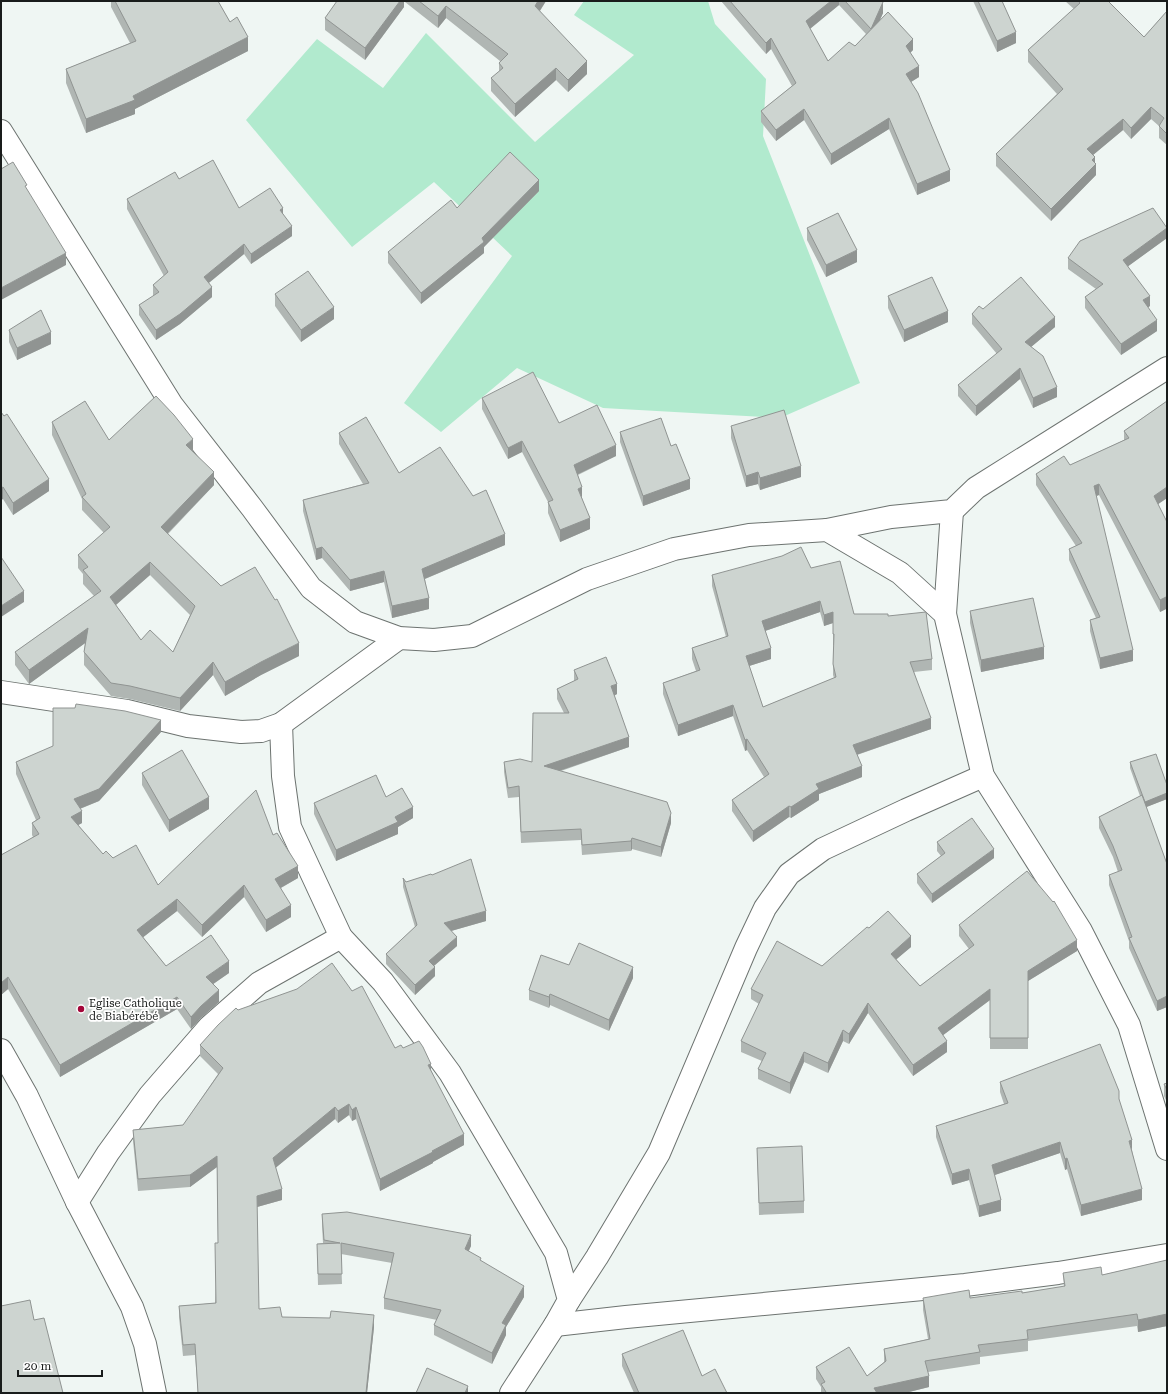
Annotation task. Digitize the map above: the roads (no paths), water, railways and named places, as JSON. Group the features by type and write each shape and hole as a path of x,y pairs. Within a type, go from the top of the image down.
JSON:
{"street":[{"path":"1,131 172,405 252,508 311,588 355,622 399,638 434,640 472,636 587,579 674,549 749,534 828,530 892,517 952,511 976,488 1167,368"},
{"path":"952,511 946,614 983,776 1081,931 1128,1026 1167,1149"},
{"path":"828,530 900,573 946,614"},
{"path":"1,692 127,711 188,726 233,731 260,731 282,724 399,638"},
{"path":"282,724 283,776 290,827 341,937 383,982 450,1073 556,1253 569,1300"},
{"path":"511,1393 597,1257 659,1153 746,948 765,908 789,874 823,849 983,776"},
{"path":"77,1202 108,1153 150,1095 209,1027 259,983 341,937"},
{"path":"1,1050 27,1096 77,1202 132,1307 145,1344 155,1393"},
{"path":"555,1325 965,1285 1058,1273 1167,1255"}],"place":[{"name":"Eglise Catholique de Biabérébé","path":"81,1009"}]}
